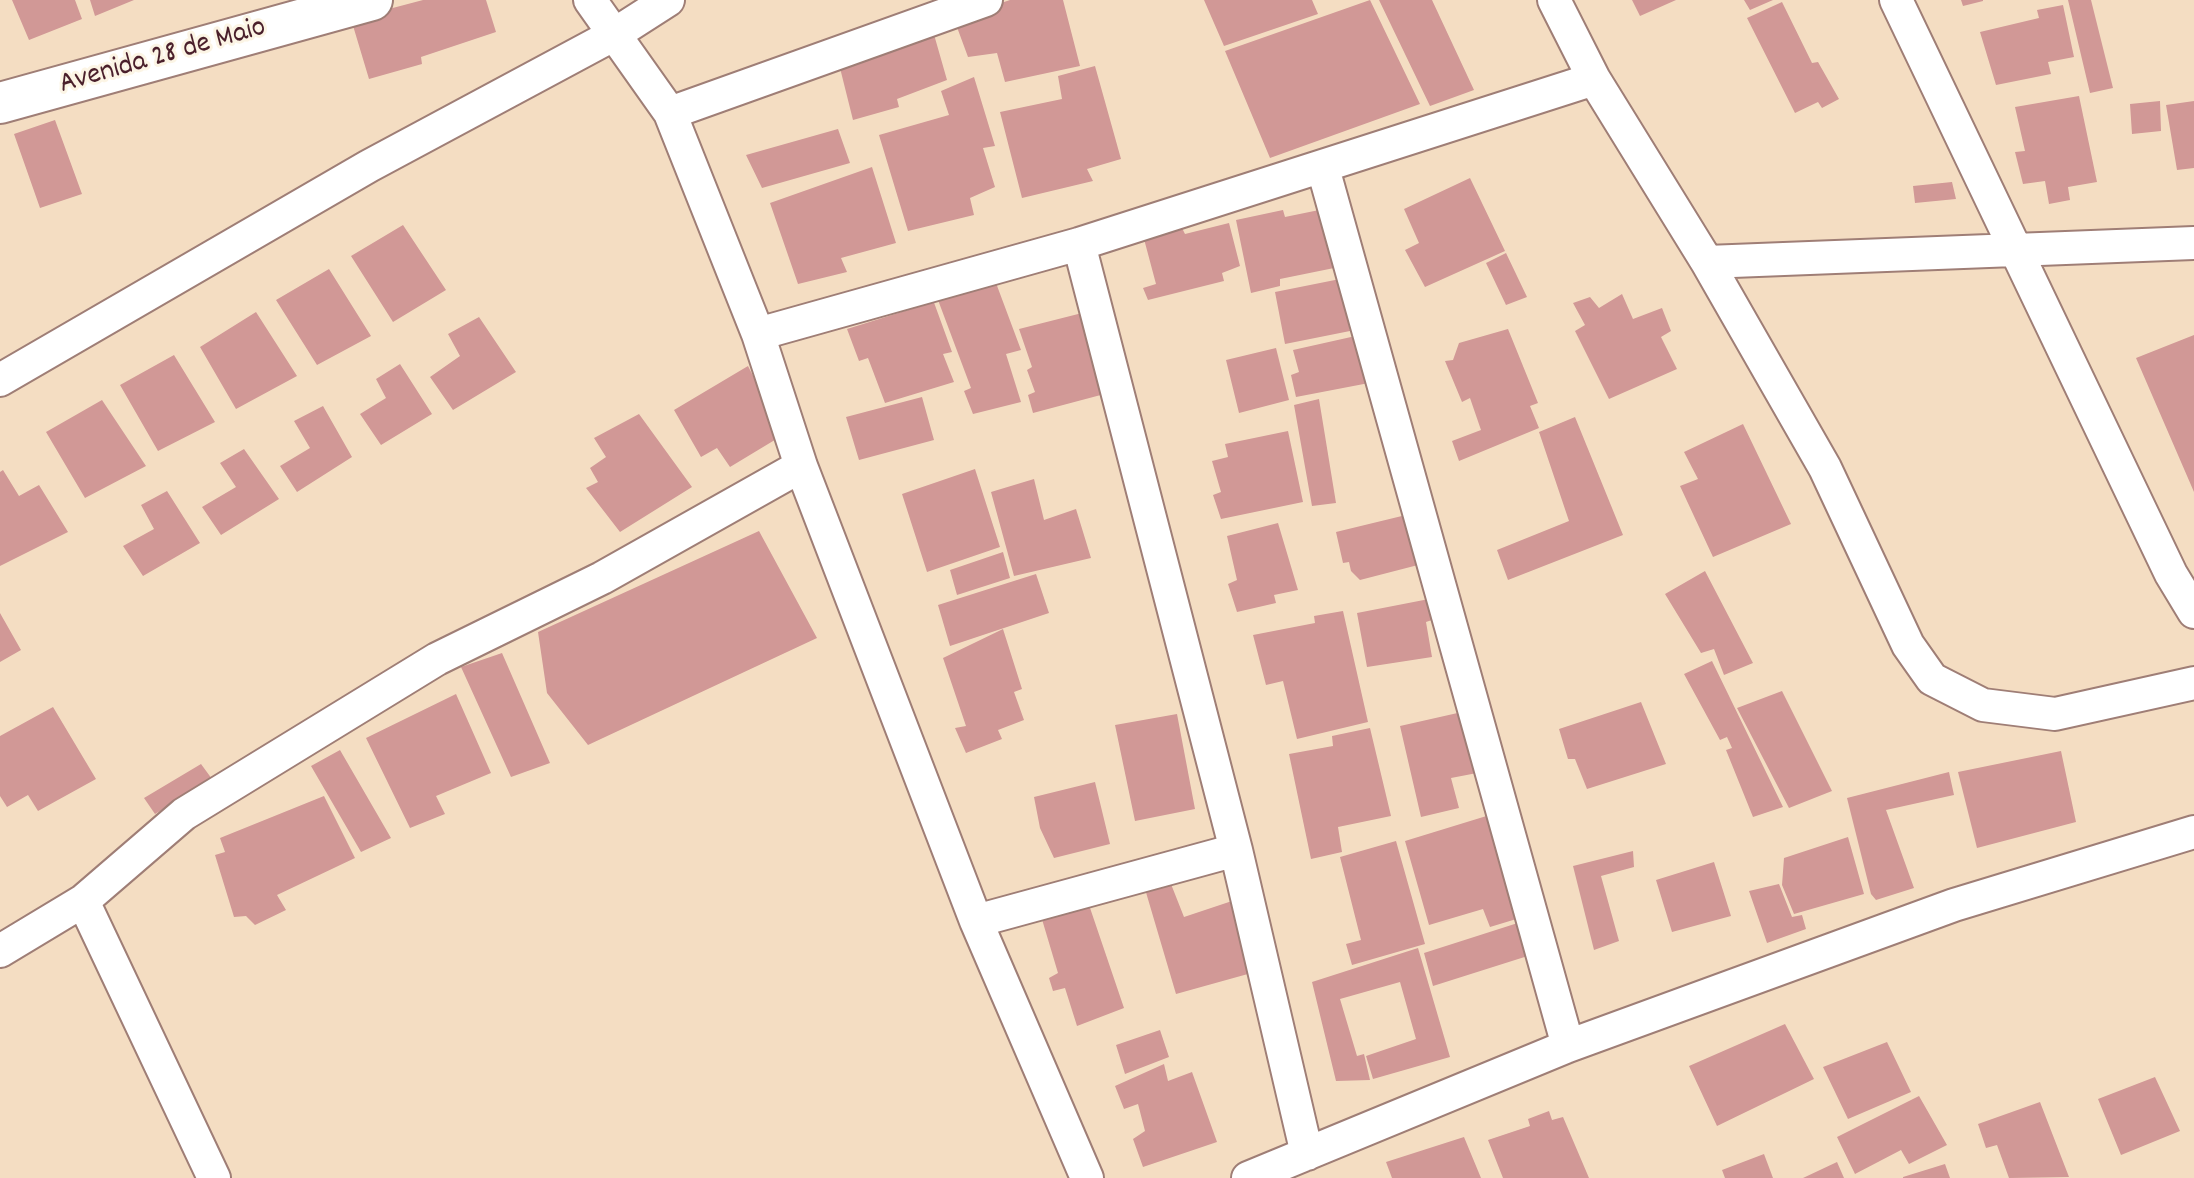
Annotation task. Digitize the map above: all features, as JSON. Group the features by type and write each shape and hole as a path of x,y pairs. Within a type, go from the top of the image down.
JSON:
{"street":[{"name":"Avenida 28 de Maio","path":"0,103 372,0"},
{"path":"590,0 670,113 758,334 801,466 976,921 1087,1178"},
{"path":"0,380 369,166 615,34 668,0"},
{"path":"670,113 986,0"},
{"path":"1554,0 1594,79 1707,262 1825,468 1908,645 1932,679 1983,705 2055,714 2194,683"},
{"path":"1896,0 2171,574 2194,612"},
{"path":"758,334 1079,244 1594,79"},
{"path":"1323,168 1568,1046"},
{"path":"1707,262 2194,243"},
{"path":"1079,244 1236,850 1307,1154"},
{"path":"0,951 83,901 184,814 437,659 602,578 801,466"},
{"path":"1248,1178 1568,1046 1954,905 2194,832"},
{"path":"976,921 1236,850"},
{"path":"83,901 214,1178"}],"building":[{"path":"12,0 75,0 82,19 29,40"},
{"path":"90,0 134,0 95,16"},
{"path":"423,0 486,0 496,32 421,57 422,64 369,79 351,19"},
{"path":"1010,0 1063,0 1080,66 1005,82 997,53 968,57 954,19"},
{"path":"1204,0 1312,0 1318,14 1224,46"},
{"path":"1370,0 1420,104 1270,158 1225,51"},
{"path":"1379,0 1432,0 1474,90 1430,106"},
{"path":"1632,0 1676,0 1640,16"},
{"path":"1744,0 1773,0 1750,10"},
{"path":"1961,0 1983,0 1983,1 1963,6"},
{"path":"2068,0 2091,0 2113,88 2090,93"},
{"path":"1782,2 1812,63 1818,62 1839,99 1822,108 1818,102 1795,113 1747,18"},
{"path":"2063,5 2074,57 2048,62 2051,74 1996,85 1980,32 2039,18 2037,10"},
{"path":"931,24 947,80 897,99 899,107 853,120 838,60"},
{"path":"1095,66 1121,159 1087,169 1093,181 1022,198 1000,112 1062,99 1058,76"},
{"path":"974,77 995,146 983,148 995,187 970,198 974,215 908,231 879,135 949,115 941,91"},
{"path":"2079,96 2097,182 2068,187 2070,200 2049,204 2045,181 2023,184 2015,152 2025,151 2015,107"},
{"path":"2160,101 2161,131 2132,134 2130,104"},
{"path":"2194,101 2194,168 2177,170 2166,105"},
{"path":"55,120 82,194 40,208 14,134"},
{"path":"838,129 850,163 762,188 746,155"},
{"path":"872,167 896,243 841,258 847,272 798,284 770,203"},
{"path":"1470,178 1505,251 1425,287 1405,250 1419,243 1404,209"},
{"path":"1952,182 1956,199 1915,203 1913,186"},
{"path":"1324,209 1339,267 1280,279 1280,286 1251,293 1236,220 1283,210 1285,217"},
{"path":"1229,223 1240,266 1222,273 1224,281 1148,300 1143,288 1156,284 1144,239 1182,228 1185,234"},
{"path":"403,225 446,290 393,322 351,256"},
{"path":"1506,253 1527,297 1506,305 1486,263"},
{"path":"329,269 371,336 317,365 276,300"},
{"path":"1340,279 1350,331 1285,344 1275,292"},
{"path":"996,283 1021,350 1006,354 1021,402 973,414 964,391 971,388 938,300"},
{"path":"1622,294 1633,319 1662,308 1671,331 1661,337 1677,369 1609,399 1575,331 1585,325 1573,303 1590,297 1599,308"},
{"path":"932,297 952,352 943,354 954,382 885,403 868,358 859,361 847,329 921,306 917,300"},
{"path":"1090,311 1112,392 1033,413 1028,395 1035,392 1027,370 1032,367 1019,329"},
{"path":"256,312 297,376 236,409 200,347"},
{"path":"479,317 516,372 453,410 430,377 460,356 448,334"},
{"path":"1508,329 1538,403 1530,406 1539,428 1459,461 1452,441 1481,430 1470,398 1462,402 1445,361 1453,360 1459,343"},
{"path":"1360,335 1369,383 1296,397 1291,375 1299,372 1293,350"},
{"path":"2194,335 2194,492 2136,358"},
{"path":"1276,348 1289,400 1239,413 1226,360"},
{"path":"174,355 215,422 158,451 120,385"},
{"path":"400,364 432,414 381,445 360,414 386,398 376,379"},
{"path":"748,366 783,435 730,467 717,448 701,457 674,410"},
{"path":"922,397 934,440 859,460 846,417"},
{"path":"1319,399 1336,503 1312,506 1294,405"},
{"path":"102,400 146,466 85,498 46,432"},
{"path":"323,406 352,457 297,492 280,466 310,448 294,421"},
{"path":"639,414 692,487 620,532 586,488 598,482 590,468 606,457 594,438"},
{"path":"1575,417 1623,535 1508,580 1497,550 1569,521 1539,432"},
{"path":"1743,424 1791,524 1713,557 1680,486 1698,479 1684,452"},
{"path":"1288,431 1303,502 1221,519 1213,495 1221,492 1212,461 1228,457 1225,444"},
{"path":"244,449 279,499 221,535 202,507 236,487 220,463"},
{"path":"975,469 1000,547 927,572 902,494"},
{"path":"3,470 19,496 39,485 68,532 0,566 0,472"},
{"path":"1034,479 1044,520 1076,509 1091,558 1014,576 991,492"},
{"path":"167,491 200,543 143,576 123,546 154,529 141,505"},
{"path":"1406,515 1418,565 1360,580 1351,571 1349,562 1343,563 1336,532"},
{"path":"1278,523 1298,590 1274,595 1276,603 1237,612 1228,584 1237,580 1227,536"},
{"path":"759,531 817,638 588,745 547,693 538,632"},
{"path":"1003,552 1010,578 957,595 950,570"},
{"path":"1705,571 1753,663 1724,675 1714,649 1701,653 1665,594"},
{"path":"1036,574 1049,613 950,646 938,605"},
{"path":"1429,599 1432,620 1426,622 1432,657 1367,667 1357,613"},
{"path":"1343,611 1368,722 1297,739 1283,681 1266,685 1253,635 1315,623 1314,616"},
{"path":"0,613 21,650 0,662"},
{"path":"1003,629 1022,689 1014,692 1024,720 998,730 1002,739 966,753 955,728 966,726 943,658"},
{"path":"502,653 550,763 511,777 461,667"},
{"path":"1712,661 1783,807 1753,817 1726,750 1732,748 1727,737 1720,740 1684,674"},
{"path":"1782,691 1832,791 1789,808 1737,708"},
{"path":"456,694 491,773 436,796 445,814 410,828 366,738"},
{"path":"1641,702 1666,764 1587,789 1575,759 1568,759 1559,729"},
{"path":"53,707 96,779 38,811 28,795 7,807 0,796 0,736"},
{"path":"1462,712 1477,773 1451,778 1459,808 1421,817 1400,726"},
{"path":"1177,714 1195,809 1135,821 1115,725"},
{"path":"1370,728 1391,816 1338,827 1342,852 1311,859 1289,754 1333,746 1332,736"},
{"path":"340,750 391,838 361,852 311,766"},
{"path":"2061,751 2076,822 1977,848 1958,772"},
{"path":"201,764 212,779 155,814 144,798"},
{"path":"1949,772 1954,795 1886,810 1914,888 1876,900 1871,894 1847,798"},
{"path":"1095,782 1110,844 1054,858 1040,828 1034,797"},
{"path":"324,796 355,858 277,895 286,910 255,925 246,916 234,917 215,855 225,852 220,838"},
{"path":"1493,814 1523,917 1490,927 1483,909 1429,925 1405,841"},
{"path":"1848,837 1864,894 1794,914 1782,885 1784,858"},
{"path":"1396,841 1425,944 1352,965 1346,944 1361,940 1340,857"},
{"path":"1633,851 1634,867 1601,876 1619,941 1594,950 1573,866"},
{"path":"1714,862 1731,916 1672,932 1656,880"},
{"path":"1169,879 1184,917 1235,900 1255,972 1176,994 1145,889"},
{"path":"1779,884 1792,917 1802,915 1806,929 1767,943 1749,891"},
{"path":"1088,902 1124,1008 1077,1026 1065,988 1053,991 1049,978 1058,973 1041,916"},
{"path":"1524,921 1534,954 1433,986 1424,953"},
{"path":"1418,948 1450,1057 1373,1079 1366,1056 1416,1039 1400,982 1340,999 1357,1056 1364,1054 1370,1080 1336,1081 1312,982"},
{"path":"1785,1024 1814,1079 1717,1126 1689,1066"},
{"path":"1160,1030 1169,1057 1125,1074 1116,1045"},
{"path":"1887,1042 1911,1092 1848,1119 1823,1067"},
{"path":"1164,1064 1168,1081 1192,1072 1217,1142 1143,1167 1133,1139 1145,1131 1138,1104 1124,1109 1115,1086"},
{"path":"2155,1077 2180,1131 2121,1155 2098,1099"},
{"path":"1919,1096 1947,1145 1909,1164 1901,1150 1855,1174 1837,1137"},
{"path":"2040,1102 2069,1177 2009,1178 1997,1145 1986,1148 1978,1124"},
{"path":"1549,1111 1552,1120 1563,1117 1589,1178 1503,1178 1488,1140 1530,1126 1528,1119"},
{"path":"1464,1137 1481,1178 1392,1178 1386,1162"},
{"path":"1764,1154 1773,1178 1725,1178 1722,1170"},
{"path":"1837,1162 1844,1178 1803,1178"},
{"path":"1945,1164 1950,1178 1903,1178 1903,1177"}]}
